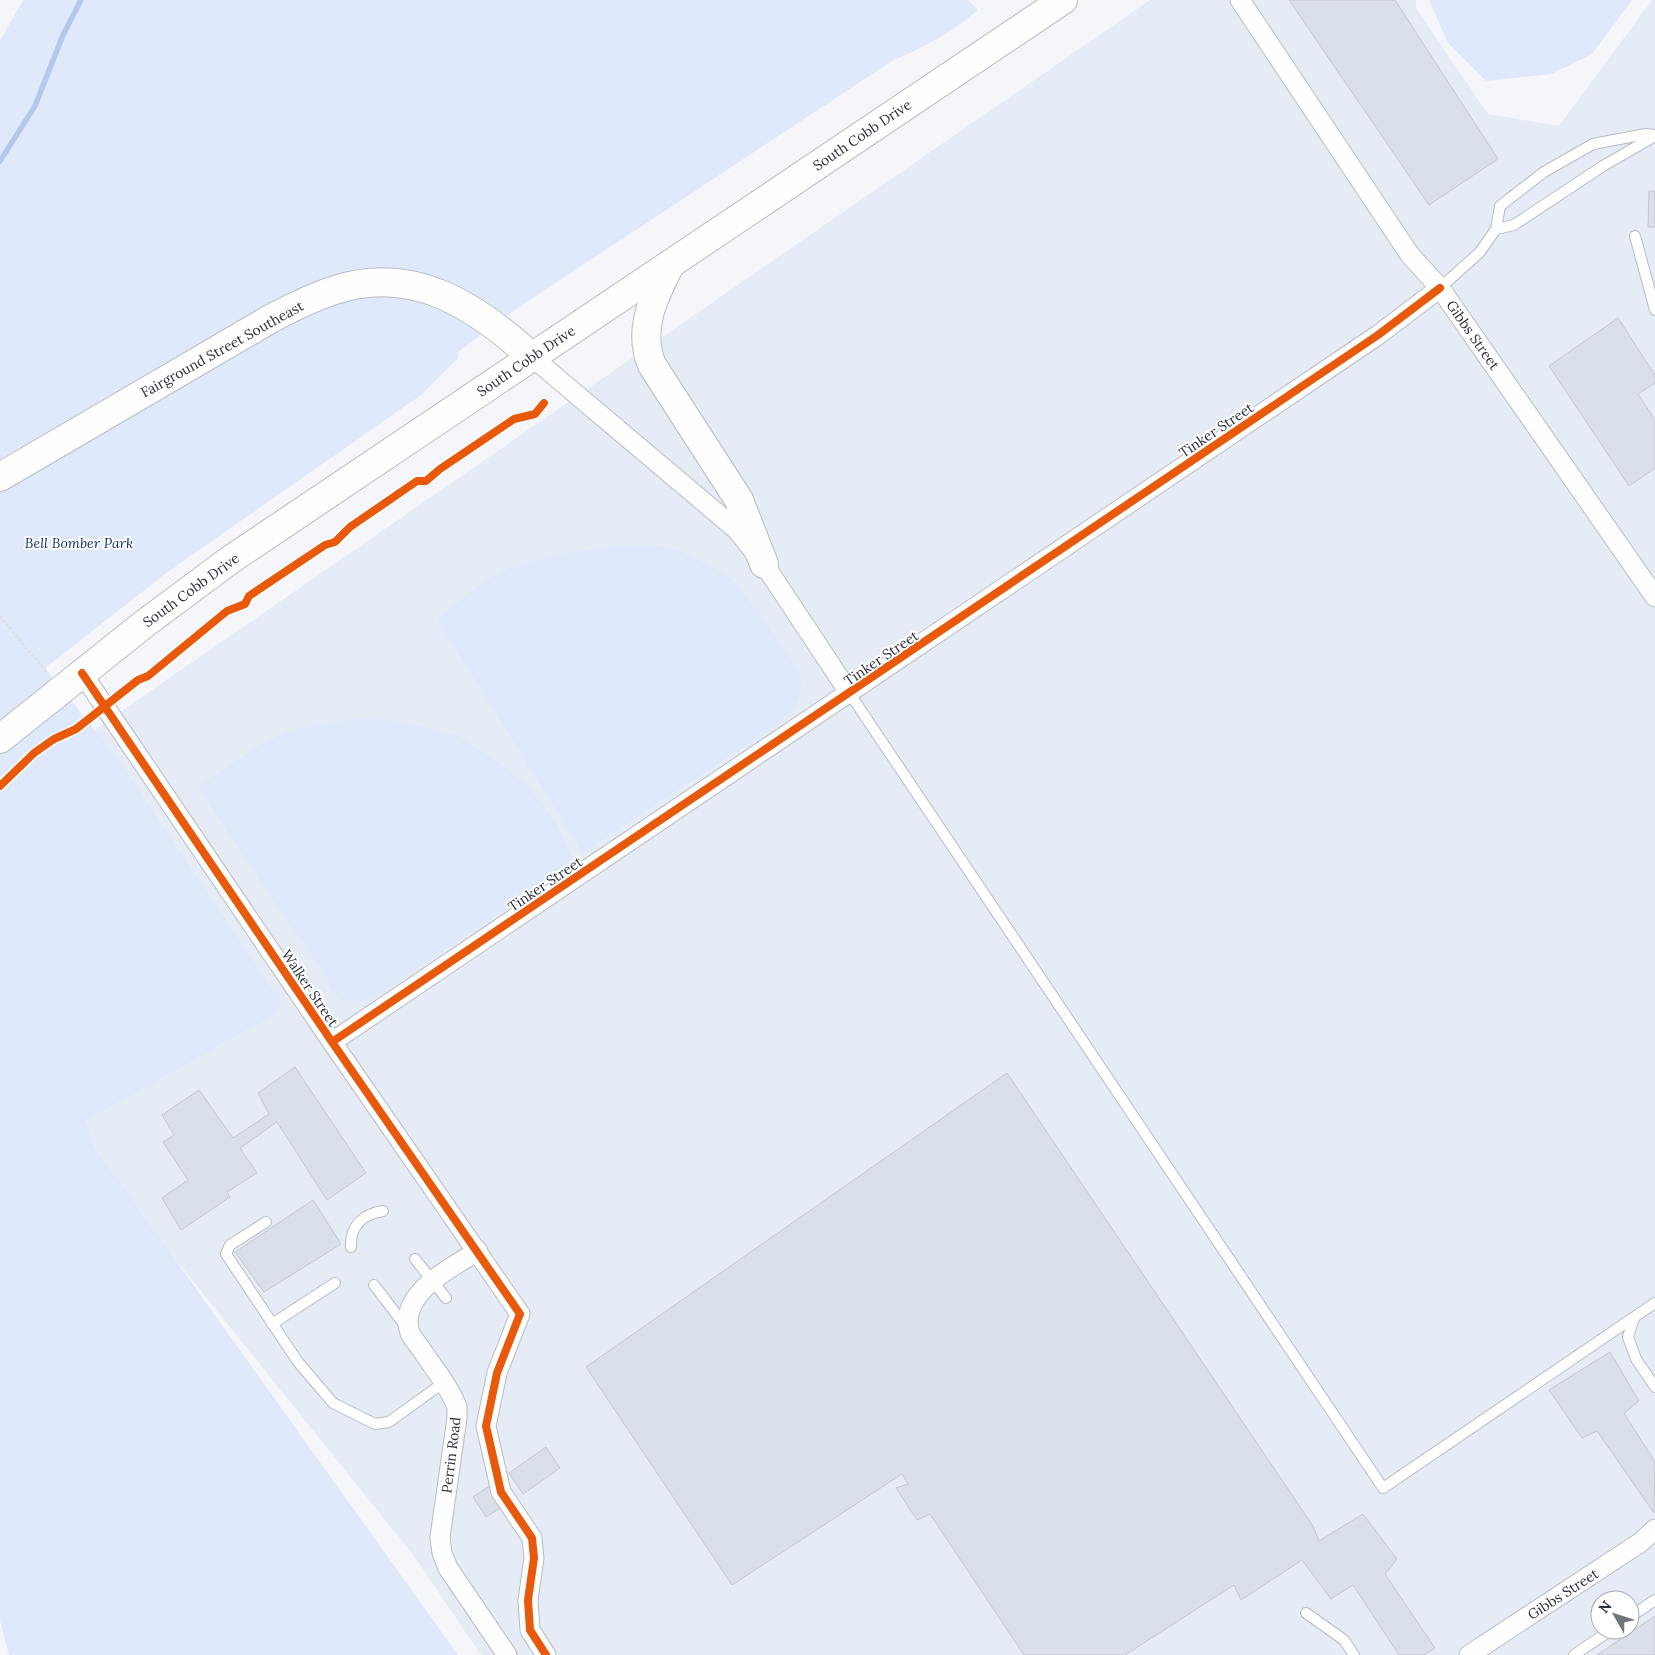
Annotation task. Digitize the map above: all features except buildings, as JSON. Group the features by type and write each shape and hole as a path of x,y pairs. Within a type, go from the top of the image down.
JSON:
{"main road":[{"name":"South Cobb Drive","path":"0,739 82,673 230,560 1063,0"},
{"path":"670,265 650,310 646,327 647,353 652,365 739,500 764,564"},
{"name":"Fairground Street Southeast","path":"0,477 272,318 303,302 337,289 365,285 394,284 440,292 485,318 532,357"}],"street":[{"name":"Gibbs Street","path":"1240,0 1410,255 1440,288 1655,597"},
{"name":"Tinker Street","path":"332,1042 850,694 1370,341 1440,288"},
{"path":"532,357 737,530 764,564 850,694"},
{"name":"Walker Street","path":"82,673 332,1042 520,1314 497,1373 486,1426 501,1492 532,1538 534,1558 528,1600 530,1630 546,1655"},
{"path":"410,1332 410,1316 415,1300 421,1290 478,1251"},
{"name":"Perrin Road","path":"410,1332 454,1399 457,1418 440,1537 442,1553 448,1568 507,1655"},
{"name":"Gibbs Street","path":"1469,1655 1641,1542 1655,1529"}],"lane":[{"path":"1440,288 1480,252 1496,229 1500,206 1544,172 1593,144 1646,134 1655,135"},
{"path":"1496,229 1514,226 1603,166 1655,135"},
{"path":"1636,236 1655,310"},
{"path":"850,694 1383,1488 1655,1303"},
{"path":"351,1247 350,1237 355,1226 369,1213 383,1211"},
{"path":"266,1222 230,1245 226,1254 298,1362 333,1403 375,1424 388,1422 443,1383"},
{"path":"416,1259 446,1298"},
{"path":"272,1324 335,1283"},
{"path":"374,1285 410,1332"},
{"path":"1634,1318 1628,1337 1636,1359 1655,1387"},
{"path":"1640,1610 1655,1600"},
{"path":"1306,1613 1344,1640 1354,1655"},
{"path":"1574,1655 1596,1640"}],"path":[{"path":"0,616 44,669"}],"shaded area":[{"path":"1150,0 1416,0 1416,8 1488,114 1559,126 1652,0 1655,0 1655,1655 481,1655 414,1556 172,1255 94,1146 86,1121 276,1014 118,759 94,730"}],"green space":[{"name":"Bell Bomber Park","path":"23,0 968,0 978,10 937,39 892,61 516,309 459,351 458,358 421,395 169,571 45,668 118,759 281,1002 276,1014 86,1121 94,1146 458,1655 9,1655 0,1621 0,41"},
{"path":"1429,0 1632,0 1592,54 1551,74 1486,81 1448,43"},
{"path":"624,545 651,545 678,550 709,565 738,584 799,672 801,687 798,700 780,723 583,853 437,619 467,594 502,572 535,560 571,552"},
{"path":"365,718 411,723 456,735 494,759 529,787 555,821 574,862 372,999 350,1002 343,1000 333,993 327,978 198,788 245,755 285,733 319,724"}],"waterway":[{"path":"0,161 35,106 63,35 81,0"}],"cycle path":[{"path":"332,1042 1378,335 1440,288"},
{"path":"0,786 34,753 54,739 76,729 138,680 148,676 227,611 245,604 249,596 325,545 335,542 350,527 417,481 426,481 440,469 514,419 535,414 544,403"},
{"path":"82,673 332,1042 520,1314 497,1373 486,1426 501,1492 532,1538 534,1558 528,1600 530,1630 546,1655"}]}
